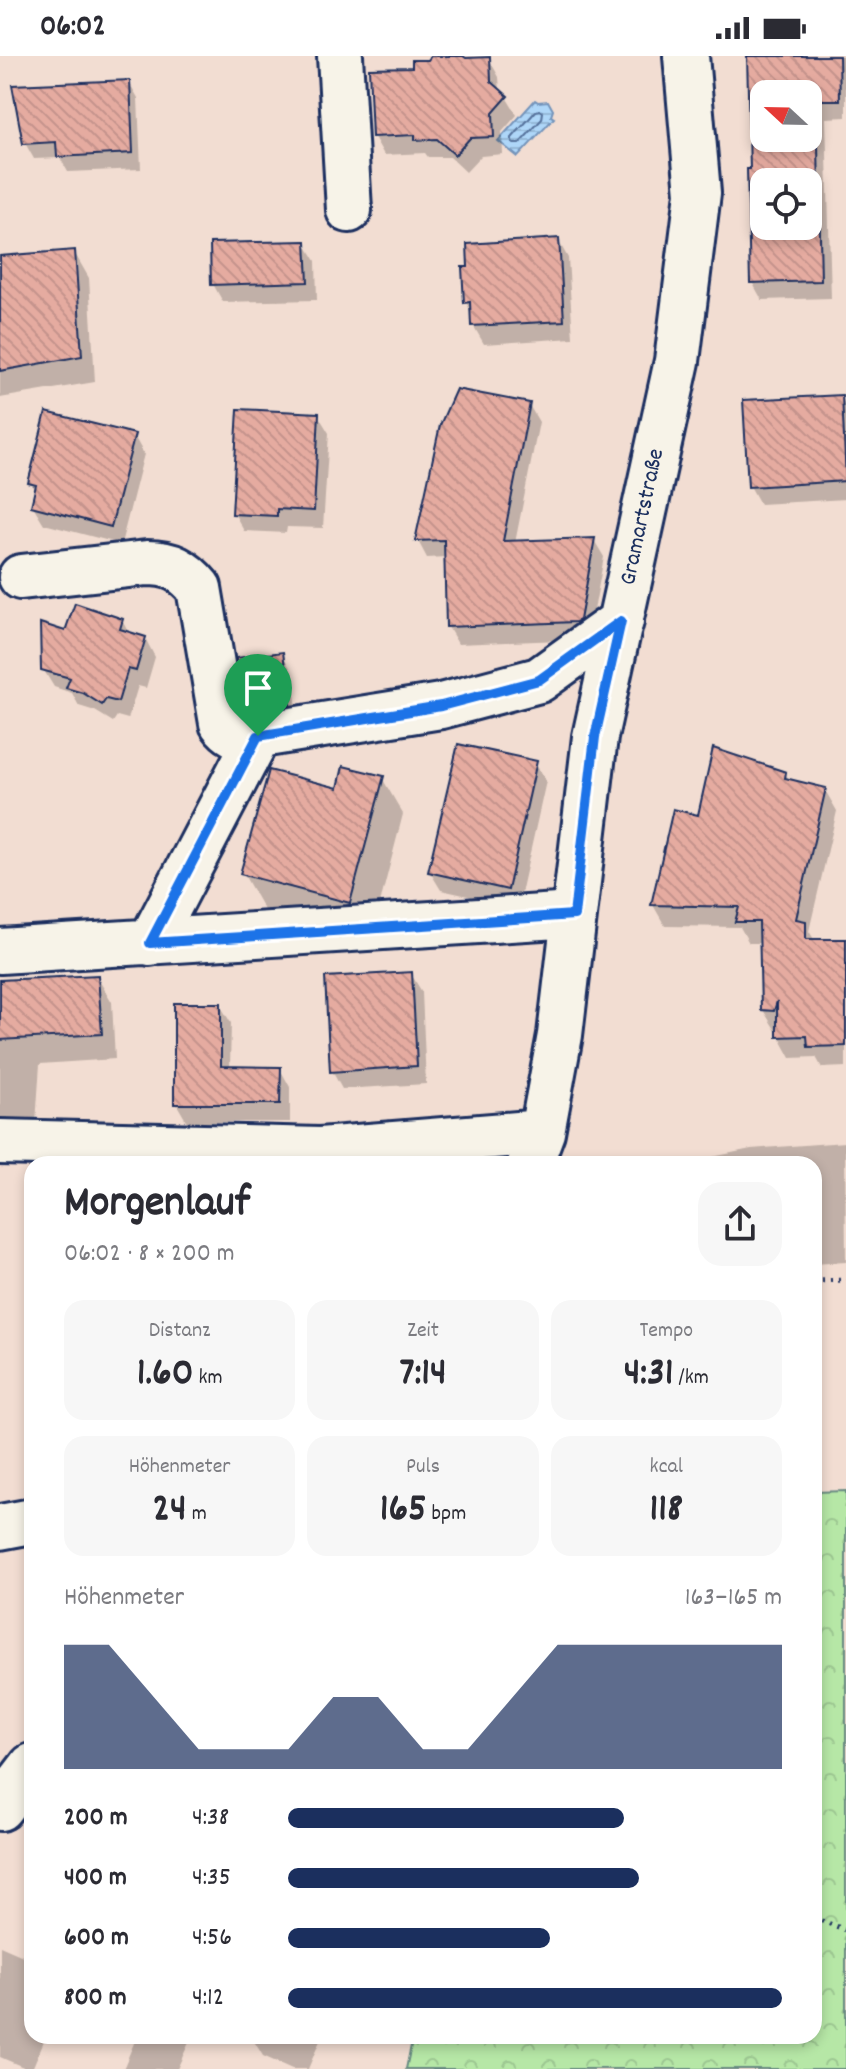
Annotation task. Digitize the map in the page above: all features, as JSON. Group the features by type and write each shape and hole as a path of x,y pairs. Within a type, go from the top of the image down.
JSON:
{"street":[{"path":"340,56 349,210"},
{"name":"Gramartstraße","path":"536,1148 560,1035 595,737 677,361 698,193 686,56"},
{"path":"21,577 147,563 162,563 183,571 199,588 222,723 233,735 248,737 441,706 539,680 621,621"},
{"path":"150,943 258,736"},
{"path":"0,951 574,915"},
{"path":"0,1142 320,1150 536,1148"},
{"path":"0,1527 24,1522"},
{"path":"0,1808 24,1776"}],"path":[{"path":"822,1281 846,1280"},
{"path":"822,1921 846,1930"}],"green space":[{"path":"846,1491 846,2069 406,2069 411,2044 822,2044 822,1492"}],"water":[{"path":"535,100 548,101 554,118 518,157 498,141"}],"building":[{"path":"431,56 490,57 491,81 508,96 493,113 494,137 470,138 455,155 437,139 415,140 415,135 372,137 369,68 412,67 412,60 428,60"},
{"path":"747,56 839,56 840,100 822,100 822,80 750,80 750,152 818,152 819,168 750,169"},
{"path":"130,80 133,153 57,157 56,142 23,144 12,85"},
{"path":"747,169 750,169 750,240 820,240 821,281 750,283"},
{"path":"559,238 564,321 471,326 470,302 464,303 462,267 468,267 467,244"},
{"path":"306,241 308,282 211,285 210,243"},
{"path":"75,250 82,356 0,371 0,256"},
{"path":"456,389 530,403 503,541 595,538 580,620 446,627 444,540 415,541 440,425"},
{"path":"842,395 846,481 748,487 743,400"},
{"path":"238,409 319,413 314,511 277,509 277,516 232,514"},
{"path":"46,412 135,434 111,527 31,506 36,485 28,483"},
{"path":"75,603 123,619 120,629 146,637 136,671 128,669 118,702 106,699 102,705 83,693 66,688 70,678 41,670 40,623 65,631"},
{"path":"283,652 290,705 245,711 236,658"},
{"path":"458,744 537,761 508,890 428,872"},
{"path":"713,748 786,772 785,778 826,788 796,919 806,921 806,939 846,939 846,1046 808,1047 807,1036 777,1037 777,1001 774,1011 761,1010 759,922 735,922 739,907 651,905 673,809 698,815"},
{"path":"343,766 384,776 350,903 240,874 269,770 338,788"},
{"path":"412,972 417,1066 330,1072 325,977"},
{"path":"98,975 102,1034 0,1040 0,980"},
{"path":"174,1003 221,1003 221,1066 281,1067 280,1104 174,1104"}],"route":[{"path":"621,621 595,737 574,915 150,943 258,736 441,706 539,680 621,621"}]}
